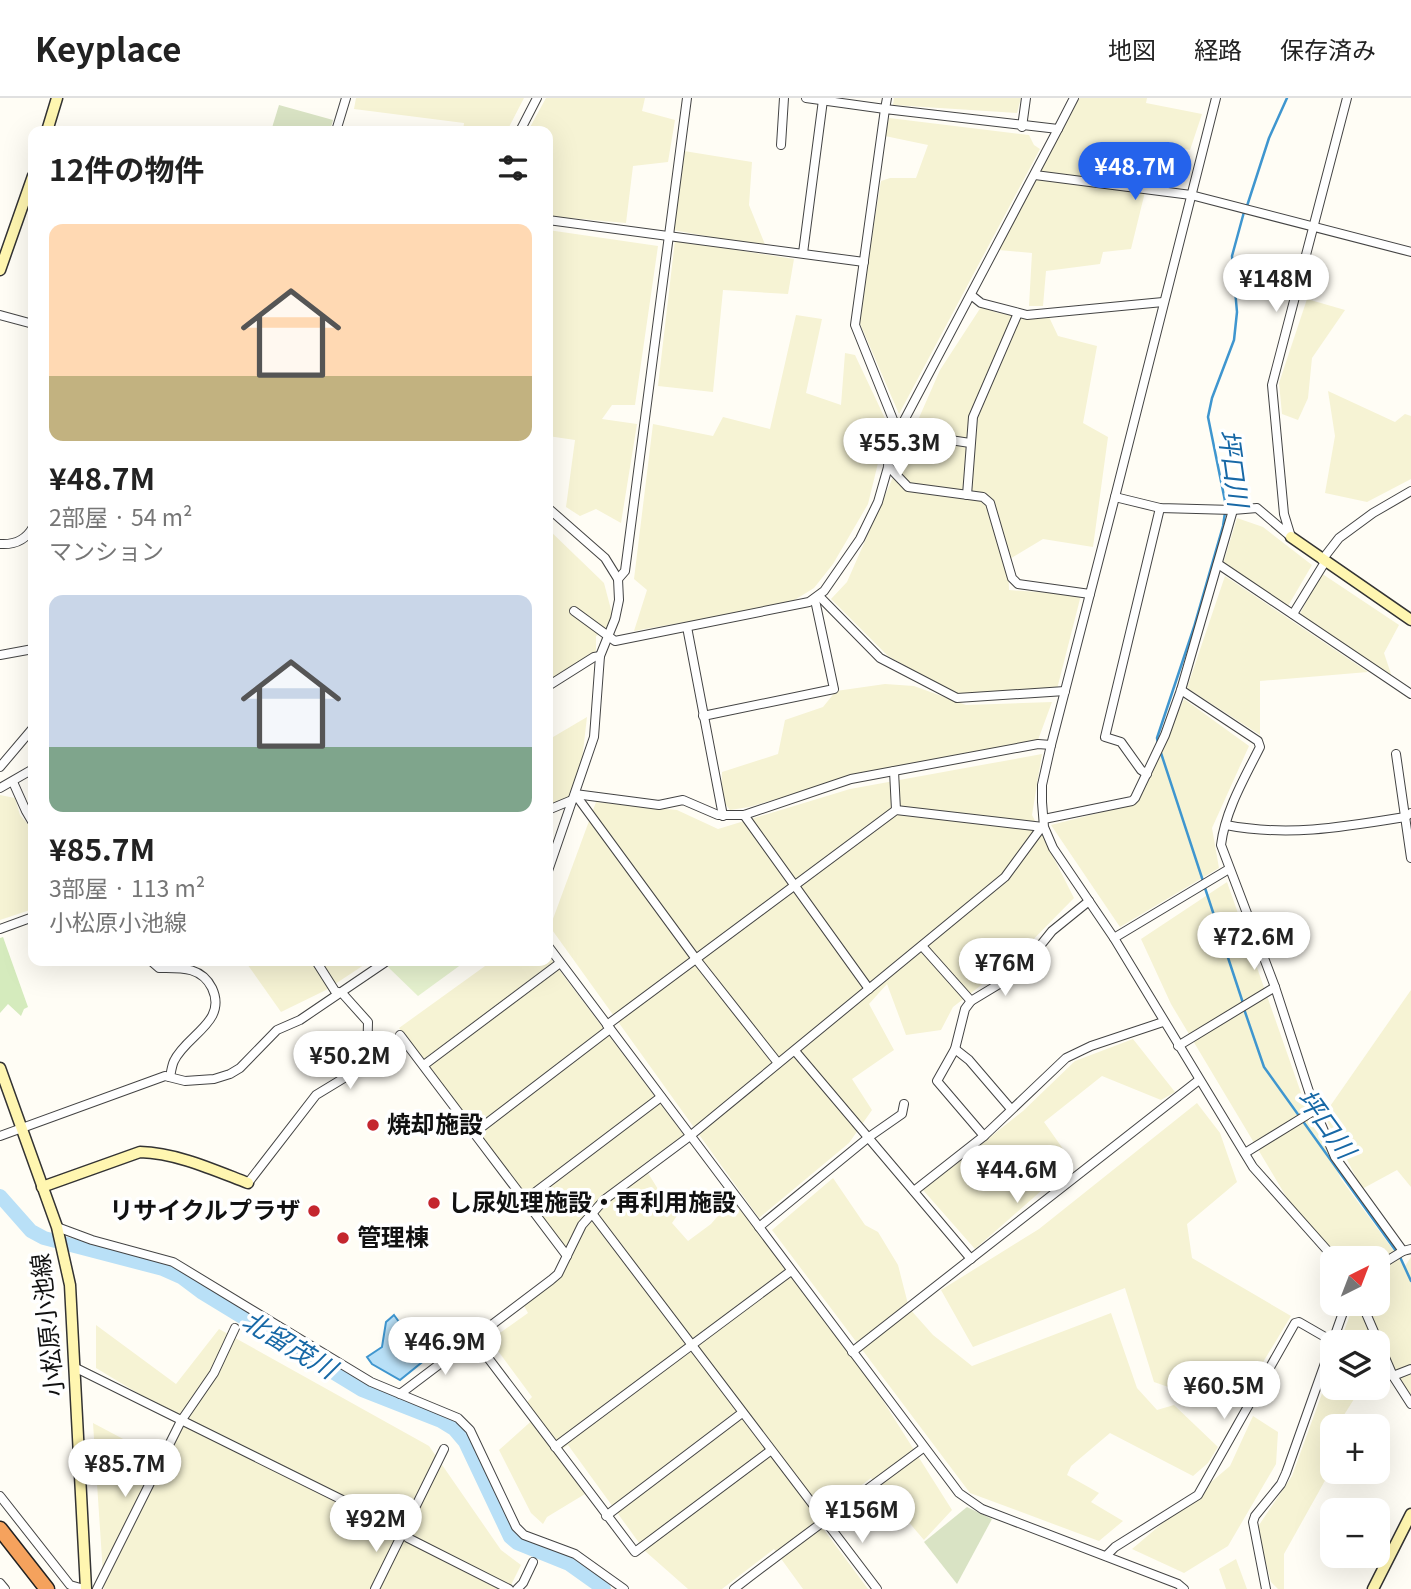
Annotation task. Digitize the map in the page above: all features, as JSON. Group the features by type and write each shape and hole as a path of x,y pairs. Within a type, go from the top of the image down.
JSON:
{"highway":[{"path":"0,1528 47,1589"}],"main road":[{"path":"49,126 57,98"},
{"path":"0,270 28,198"},
{"path":"1290,537 1411,620"},
{"name":"小松原小池線","path":"0,1068 58,1230 70,1285 85,1589"},
{"path":"43,1188 141,1152 177,1158 248,1182"},
{"path":"1373,1589 1411,1514"}],"street":[{"path":"338,126 346,98"},
{"path":"523,126 537,98"},
{"path":"618,579 625,571 687,98"},
{"path":"781,145 784,98"},
{"path":"806,98 1022,127 1058,129"},
{"path":"887,98 855,325 898,432"},
{"path":"1022,127 1026,98"},
{"path":"573,611 607,638 615,641 817,598 860,539 877,502 898,432 1074,98"},
{"path":"1216,98 1051,745 1042,785 1043,824 1052,848 1114,939 1253,1167 1323,1246"},
{"path":"1290,537 1284,514 1272,386 1347,98"},
{"path":"803,253 823,100"},
{"path":"1035,175 1191,195 1411,252"},
{"path":"553,221 863,261"},
{"path":"971,295 981,303 1027,315 1163,302"},
{"path":"967,495 973,416 1018,313"},
{"path":"0,315 28,323"},
{"path":"898,432 970,443"},
{"path":"888,466 908,487 983,497 990,503 1012,579 1018,584 1090,594"},
{"path":"1293,614 1339,538 1373,513 1411,491"},
{"path":"1115,497 1160,508 1257,508 1290,537"},
{"path":"1147,774 1141,770 1121,742 1105,737 1160,508"},
{"path":"474,1133 696,959 896,810 1043,824 1132,801 1160,746 1181,690 1218,564 1228,510"},
{"path":"553,512 605,558 618,579 619,600 615,619 600,656 594,737 553,857"},
{"path":"0,544 17,542 28,536"},
{"path":"1218,564 1411,694"},
{"path":"817,598 880,658 957,698 1065,691"},
{"path":"703,716 834,689 817,598"},
{"path":"687,627 723,816"},
{"path":"0,654 28,650"},
{"path":"553,683 594,657 600,656"},
{"path":"1181,690 1258,741 1260,747 1239,789 1221,845 1275,987 1315,1110 1335,1157 1407,1250 1390,1260"},
{"path":"0,767 28,733"},
{"path":"553,808 574,797 659,805 683,800 723,816 744,815 851,779 1038,744 1051,745"},
{"path":"1396,754 1408,815 1411,858"},
{"path":"894,771 896,810"},
{"path":"0,788 28,772"},
{"path":"13,782 28,814"},
{"path":"574,797 778,1063"},
{"path":"744,815 869,989"},
{"path":"1226,825 1257,831 1313,831 1408,815"},
{"path":"400,1394 558,1274 591,1212 690,1136 1005,877 1043,824"},
{"path":"1114,939 1229,869"},
{"path":"984,1136 937,1081 956,1049 965,1009 971,1001 1019,972 1052,931 1089,901"},
{"path":"0,929 28,919"},
{"path":"922,946 971,1001"},
{"path":"553,953 958,1493 970,1502 1178,1584 1184,1589"},
{"path":"424,1065 560,963"},
{"path":"157,966 200,972 210,984 216,1004 211,1020 174,1060 170,1077"},
{"path":"248,1182 316,1095 367,1064 368,1022 342,993 335,991 319,966"},
{"path":"0,1136 165,1076 185,1081 214,1079 230,1074 240,1068 269,1036 300,1020 380,966"},
{"path":"1178,1046 1275,987"},
{"path":"914,1191 984,1136 1073,1053 1163,1022"},
{"path":"400,1035 567,1256"},
{"path":"956,1049 970,1060 1011,1109"},
{"path":"795,1051 971,1259"},
{"path":"852,1352 1199,1080"},
{"path":"525,1200 661,1097"},
{"path":"759,1227 869,1137 902,1115 904,1104"},
{"path":"1245,1153 1315,1110"},
{"path":"591,1212 877,1589"},
{"path":"58,1230 173,1262 371,1382 458,1418 470,1430 516,1527 524,1535 575,1555 624,1589"},
{"path":"555,1447 791,1271"},
{"path":"1367,1316 1393,1376 1411,1404"},
{"path":"1106,1556 1115,1547 1198,1494 1295,1324 1299,1322 1320,1334"},
{"path":"97,1589 181,1421 214,1373 235,1328"},
{"path":"473,1338 635,1552 770,1451"},
{"path":"76,1368 397,1527 408,1538 509,1589"},
{"path":"1393,1376 1411,1369"},
{"path":"1266,1589 1253,1522 1281,1484 1320,1375"},
{"path":"606,1516 742,1413"},
{"path":"734,1589 923,1448"},
{"path":"375,1589 444,1449"},
{"path":"0,1496 70,1585 85,1589"},
{"path":"517,1589 523,1583 533,1562"},
{"path":"0,1583 5,1589"}],"shaded area":[{"path":"356,98 524,98 510,126 464,126 464,123 354,109"},
{"path":"546,98 645,98 642,111 675,120 668,162 633,166 626,223 553,216 553,126 531,126"},
{"path":"894,98 1021,98 1017,113 893,105"},
{"path":"1079,98 1147,98 1146,103 1202,114 1190,150 1157,143 1131,249 1103,252 1100,264 1046,271 1043,306 1029,306 1032,253 999,250"},
{"path":"889,118 1029,135 1034,145 1040,149 899,414 858,319 881,181 890,178 916,178 928,145 885,136"},
{"path":"684,151 752,162 749,205 766,247 673,230"},
{"path":"553,231 658,246 635,405 612,405 602,419 637,424 621,523 596,509 580,516 566,507 575,440 553,437"},
{"path":"675,240 794,259 788,294 723,290 713,392 658,386"},
{"path":"1307,299 1345,310 1312,358 1308,398 1298,420 1282,414 1279,383"},
{"path":"981,307 998,313 1049,317 1058,336 1097,346 1083,423 1108,437 1093,547 1043,539 1008,560 1009,590 1081,595 1056,693 961,697 888,656 831,599 847,582 940,370"},
{"path":"796,315 822,319 806,393 841,405 845,353 855,355 889,427 874,438 870,452 879,459 868,504 833,564 814,588 788,604 634,631 647,590 634,579 653,424 713,436 723,417 770,429"},
{"path":"1328,391 1395,422 1405,414 1411,416 1411,479 1367,502 1325,493 1335,436"},
{"path":"1237,518 1263,527 1312,565 1288,606 1223,564"},
{"path":"553,534 604,583 614,621 607,630 596,636 596,651 553,678"},
{"path":"1321,573 1399,625 1384,653 1392,677 1300,614"},
{"path":"1225,576 1368,672 1260,681 1260,735 1187,688"},
{"path":"885,684 914,686 966,705 1052,702 1038,740 859,775 730,810 721,798 722,772 778,754 785,720 823,707 836,691"},
{"path":"1184,699 1249,746 1212,828 1219,868 1120,927 1051,825 1134,804"},
{"path":"587,717 581,769 569,797 553,803 553,737"},
{"path":"1042,754 1032,815 1074,898 1011,962 953,1007 941,1030 906,1035 887,984 869,1004 894,1050 852,1079 872,1110 849,1143 759,1218 553,931 553,919 596,802 677,810 718,829 850,789"},
{"path":"0,795 15,798 20,815 28,824 28,911 0,920"},
{"path":"1227,882 1306,1107 1341,1179 1405,1266 1411,1257 1411,1408 1390,1380 1390,1330 1344,1330 1350,1316 1390,1316 1390,1246 1328,1246 1296,1213 1171,1004 1141,939"},
{"path":"553,962 684,1135 643,1165 661,1194 681,1210 672,1223 688,1241 711,1224 733,1198 868,1377 952,1510 924,1540 871,1478 816,1519 868,1589 803,1589 774,1549 722,1589 688,1589 645,1551 568,1445 556,1453 585,1494 547,1517 543,1524 531,1513 499,1450 537,1416 527,1402 532,1397 490,1340 528,1313 523,1304 560,1278 571,1256 399,1028 485,966 553,966"},
{"path":"249,966 362,966 326,990 281,1012"},
{"path":"1411,990 1411,1187 1397,1170 1362,1189 1324,1115"},
{"path":"1133,1039 1175,1092 1161,1100 1102,1076 1044,1122 1073,1163 975,1249 923,1190 1023,1111 1075,1061"},
{"path":"1197,1103 1220,1133 1237,1182 1187,1224 1192,1258 1291,1316 1251,1382 1198,1364 1174,1389 1154,1382 1125,1288 973,1347 941,1290 1039,1229"},
{"path":"833,1178 865,1225 878,1232 898,1265 909,1308 933,1335 972,1366 1111,1313 1137,1388 1157,1410 1174,1405 1218,1447 1208,1463 1193,1476 1110,1433 1071,1466 1067,1475 1099,1493 1091,1502 1123,1521 1099,1541 970,1493 772,1230"},
{"path":"96,1325 176,1384 219,1329 429,1446 501,1550 521,1565 509,1589 104,1589 93,1423 161,1459 184,1421 96,1368"},
{"path":"1320,1399 1353,1400 1345,1414 1320,1414 1320,1484 1323,1484 1284,1554 1284,1589 1278,1589 1271,1582 1257,1528 1292,1476"},
{"path":"1253,1416 1278,1432 1276,1464 1228,1546 1184,1573 1132,1549 1230,1466"},
{"path":"1236,1559 1247,1589 1226,1589 1219,1569"}],"green space":[{"path":"279,105 333,120 331,126 273,126"},
{"path":"3,937 28,1007 21,1016 8,1004 0,1013 0,938"},
{"path":"389,966 459,966 418,996"},
{"path":"967,1507 992,1519 957,1584 924,1542"}],"water":[{"path":"394,1315 426,1359 400,1380 372,1364 367,1357 382,1347 386,1322"}],"waterway":[{"name":"坪口川","path":"1247,206 1269,138 1287,98"},
{"name":"坪口川","path":"1158,744 1157,738 1194,627 1223,526 1226,506 1208,417 1212,398 1234,340 1237,312 1232,256 1244,212"},
{"name":"坪口川","path":"1160,750 1203,881"},
{"name":"坪口川","path":"1205,888 1243,1003"},
{"name":"坪口川","path":"1244,1009 1264,1067 1396,1251"},
{"name":"北留茂川","path":"0,1196 31,1231 44,1238 163,1269 181,1277 201,1292 362,1390 441,1421 454,1429 465,1442 510,1537 517,1543 569,1564 604,1589"},
{"name":"坪口川","path":"1400,1257 1411,1281"}],"place":[{"name":"焼却施設","path":"373,1125"},
{"name":"し尿処理施設・再利用施設","path":"434,1203"},
{"name":"リサイクルプラザ","path":"314,1211"},
{"name":"管理棟","path":"343,1238"}]}
